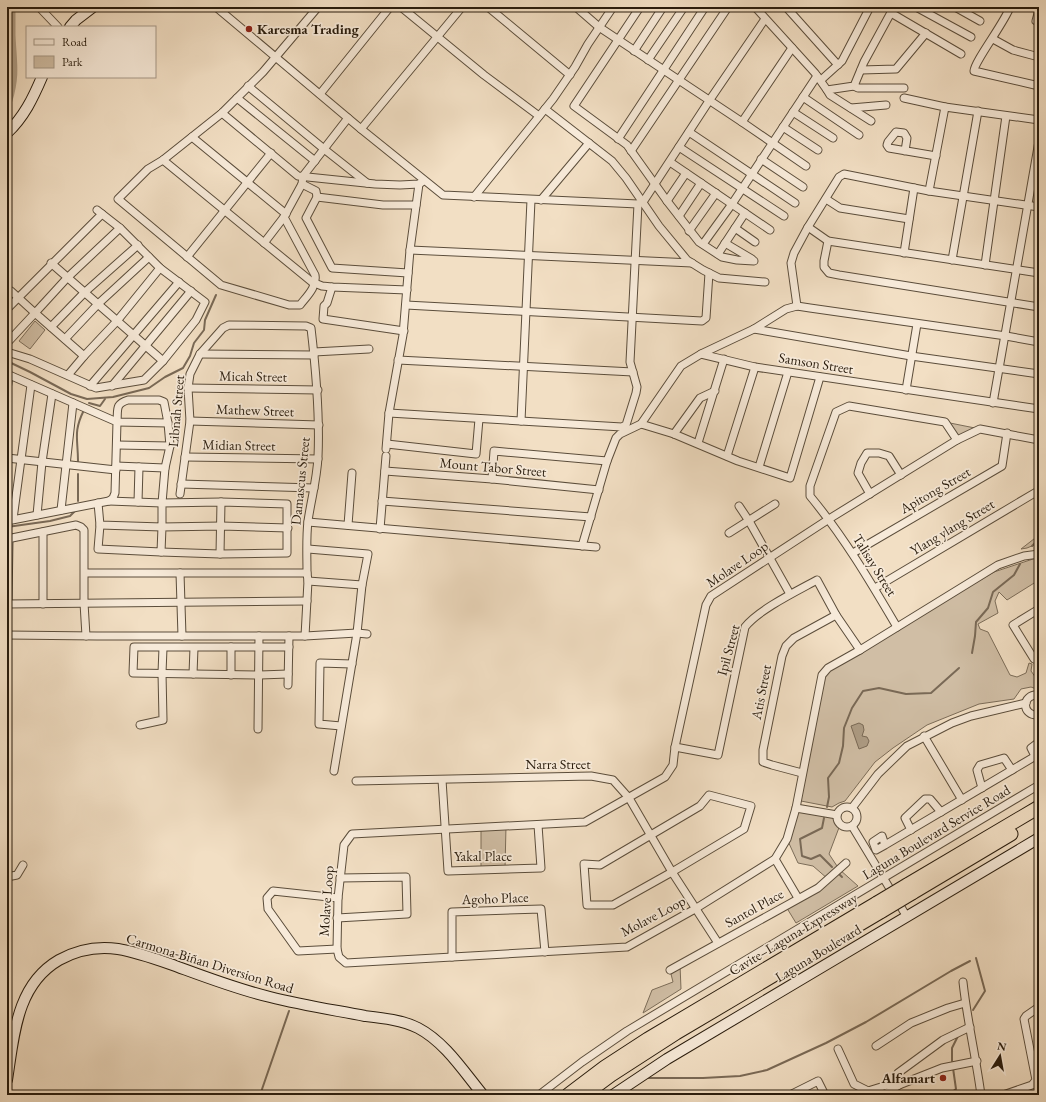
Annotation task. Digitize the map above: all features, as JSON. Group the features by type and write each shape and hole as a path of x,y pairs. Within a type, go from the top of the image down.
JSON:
{"highway":[{"name":"Cavite–Laguna Expressway","path":"909,890 1039,807"},
{"name":"Cavite–Laguna Expressway","path":"568,1095 605,1068 648,1040 1039,817"},
{"name":"Cavite–Laguna Expressway","path":"584,1095 617,1071 676,1033 879,907"}],"main road":[{"path":"71,26 76,20 93,7"},
{"path":"7,133 20,120 30,104 42,78"},
{"name":"Laguna Boulevard","path":"614,1095 667,1059 1039,838"},
{"name":"Carmona-Biñan Diversion Road","path":"7,1080 18,1015 26,996 33,985 53,964 67,956 90,949 107,948 136,953 270,997 412,1025 426,1033 441,1046 483,1095"}],"street":[{"path":"39,7 57,26"},
{"path":"216,7 276,56 422,182 443,195 531,200 641,203"},
{"path":"192,137 285,216 315,275 316,280 311,290 300,304 289,304 221,285 118,199 148,169 163,160 222,113 276,56 318,7"},
{"path":"320,94 390,7"},
{"path":"401,7 437,37 539,116"},
{"path":"361,129 462,7"},
{"path":"488,7 570,75"},
{"path":"576,7 599,27 806,166"},
{"path":"474,197 545,109 570,75 613,7"},
{"path":"640,7 574,106 627,145 667,201 699,242 722,257 754,261 725,243"},
{"path":"634,51 663,7"},
{"path":"648,60 684,7"},
{"path":"618,139 705,7"},
{"path":"631,151 728,7"},
{"path":"755,7 819,78 830,94 871,121"},
{"path":"786,7 838,65"},
{"path":"704,244 803,97 819,78 842,61 870,7"},
{"path":"916,7 972,37"},
{"path":"954,7 980,20"},
{"path":"1010,7 1008,13 975,65 974,71 1039,86"},
{"path":"854,86 892,10 961,54"},
{"path":"1039,10 1036,21 1039,22"},
{"path":"389,413 622,427 626,425 637,387 630,362 635,261 641,203 766,19"},
{"path":"861,70 896,69 926,33"},
{"path":"992,39 1013,50 1039,57"},
{"path":"742,122 792,48"},
{"path":"248,86 367,184"},
{"path":"827,90 854,86 858,88 904,88"},
{"path":"803,97 859,135"},
{"path":"237,98 314,161"},
{"path":"904,98 945,107 1039,120"},
{"path":"851,108 886,106"},
{"path":"929,191 945,107"},
{"path":"545,109 612,161 641,203 687,260 719,278 765,282"},
{"path":"952,260 978,111"},
{"path":"793,112 833,138"},
{"path":"222,113 316,191 317,197 306,218 332,268 408,273"},
{"path":"985,265 1006,116"},
{"path":"264,243 285,216 302,180 314,161 348,118"},
{"path":"783,127 818,150"},
{"path":"689,132 795,202"},
{"path":"993,403 1006,336 1039,141"},
{"path":"541,200 589,143"},
{"path":"679,147 784,216"},
{"path":"905,151 936,156"},
{"path":"187,257 271,153"},
{"path":"762,159 804,187"},
{"path":"163,160 314,283 332,287 407,290"},
{"path":"670,162 770,230"},
{"path":"667,201 686,173"},
{"path":"797,306 791,262 808,227 839,177 844,174 929,191 1039,207"},
{"path":"302,180 400,185 422,182"},
{"path":"380,529 389,413 404,331 410,250 416,205 422,182"},
{"path":"679,216 701,183"},
{"path":"904,253 914,188"},
{"path":"690,231 716,193"},
{"path":"317,197 382,205 416,205"},
{"path":"826,199 840,208 909,219"},
{"path":"521,421 531,200"},
{"path":"7,308 100,212 120,228 160,268 205,302 196,320 163,360 144,380 96,388 30,359 7,352"},
{"path":"718,254 745,213"},
{"path":"808,227 828,241 1017,271 1039,273"},
{"path":"7,343 67,278 120,228"},
{"path":"735,228 755,242"},
{"path":"828,241 824,267 829,273 1039,307"},
{"path":"51,327 85,292 138,245"},
{"path":"410,250 692,263"},
{"path":"65,339 98,304 149,257"},
{"path":"51,263 163,360"},
{"path":"68,375 117,321 160,268"},
{"path":"406,305 702,321 706,318 709,273"},
{"path":"90,386 179,282"},
{"path":"332,287 327,303 324,306 323,319 404,331"},
{"path":"11,291 84,356"},
{"path":"112,386 191,291"},
{"path":"582,546 600,490 607,461 616,438 620,434 641,424 681,366 701,354 754,329 786,309 797,306 1039,342"},
{"path":"906,390 917,324"},
{"name":"Libnah Street","path":"180,494 190,421 188,388 190,374 200,354 222,328 229,325 308,327"},
{"name":"Damascus Street","path":"305,636 308,522 318,459 319,425 318,390 314,354 308,327"},
{"path":"754,329 911,356 1039,374"},
{"path":"200,354 314,354 369,349"},
{"name":"Samson Street","path":"701,354 755,367 1039,409"},
{"path":"698,443 724,359"},
{"path":"398,360 633,372"},
{"path":"727,456 755,367"},
{"path":"759,467 788,372"},
{"path":"7,390 8,375 117,422 168,423"},
{"path":"641,424 674,434 738,461 790,478 820,377"},
{"path":"31,385 21,460 10,520 61,510 98,503 109,501 287,504 287,553 220,554 98,549 100,526 98,503"},
{"name":"Micah Street","path":"188,388 318,390"},
{"path":"674,434 700,398 715,391"},
{"path":"37,515 42,462 52,394"},
{"path":"109,501 113,498 115,493 118,406 120,403 128,400 159,400 164,402 170,446 165,468 162,503 161,552"},
{"path":"61,510 73,403"},
{"name":"Talisay Street","path":"897,627 853,553 829,519 810,496 810,486 836,412 849,406 945,422 957,440"},
{"path":"386,449 476,454 478,418"},
{"name":"Mathew Street","path":"190,421 319,425"},
{"name":"Molave Loop","path":"1039,440 980,429 957,440 829,519 711,596 706,605 675,747 673,765 665,777 629,798 585,822 352,834 344,845 340,878 337,949 339,957 346,964 628,947 695,909 775,860 787,839 796,808 822,675 828,668 998,565 1024,556 1039,554"},
{"name":"Apitong Street","path":"853,553 1002,466 1007,433"},
{"path":"117,445 170,446"},
{"path":"492,479 494,451 607,461"},
{"path":"870,494 858,473 861,463 867,453 879,453 889,456 901,475"},
{"name":"Midian Street","path":"185,457 318,459"},
{"path":"7,458 116,468 165,468"},
{"path":"138,502 139,467"},
{"name":"Mount Tabor Street","path":"385,471 492,479 600,490"},
{"path":"348,525 352,473"},
{"path":"181,484 314,488"},
{"name":"Ylang ylang Street","path":"874,588 1038,491 1039,485"},
{"path":"382,501 591,517"},
{"path":"220,554 221,502"},
{"path":"729,532 775,504"},
{"path":"739,506 790,594"},
{"path":"308,522 596,547"},
{"path":"86,636 84,603 84,530 81,527 76,526 8,539 8,604 43,604 84,603 307,600"},
{"path":"100,526 221,526 288,528"},
{"path":"43,532 43,604"},
{"path":"308,550 368,554 362,585 357,633 334,771"},
{"path":"85,573 180,573 307,577 362,585"},
{"path":"180,573 182,636"},
{"name":"Ipil Street","path":"675,747 718,755 745,628 750,620 790,594 817,580 836,615 860,650"},
{"path":"1039,609 1013,625 1034,659 1039,656"},
{"name":"Atis Street","path":"802,772 763,762 763,750 782,656 786,646 794,638 836,615"},
{"path":"7,635 305,636 357,633 367,634"},
{"path":"258,729 260,675 259,636"},
{"path":"288,685 289,636"},
{"path":"231,647 231,675"},
{"path":"288,674 231,675 133,673 134,648 289,647"},
{"path":"140,725 162,720 163,648"},
{"path":"193,674 194,648"},
{"path":"341,726 319,724 320,663 352,664"},
{"path":"1039,695 1035,694 1030,696 1026,703 1029,713 1039,716"},
{"path":"852,808 878,774 907,746 924,736 971,716 1026,703"},
{"path":"924,736 962,800"},
{"path":"885,845 1037,755 1031,748 1039,742"},
{"path":"982,788 977,770 980,765 1004,758 1012,770"},
{"name":"Narra Street","path":"356,781 591,776 613,780 629,798 672,872 718,943"},
{"name":"Yakal Place","path":"442,780 448,871 541,868 538,825"},
{"name":"Laguna Boulevard Service Road","path":"539,1095 582,1062 627,1031 1039,785"},
{"path":"709,795 751,806 744,829 672,872 613,905 588,905 584,864 600,865 700,806 709,795"},
{"path":"911,830 905,818 925,799 930,799 941,812"},
{"path":"796,808 837,814"},
{"path":"843,808 852,808 857,817 856,821 852,826 846,827 840,825 837,820 838,812 843,808"},
{"path":"852,826 907,917"},
{"path":"775,860 798,898"},
{"name":"Santol Place","path":"670,970 818,888 846,863"},
{"path":"7,878 17,875 23,865"},
{"path":"338,918 407,914 406,877 340,878"},
{"path":"337,949 298,951 268,909 267,898 273,891 338,898"},
{"name":"Agoho Place","path":"452,957 452,912 541,909 545,952"},
{"path":"963,982 977,1061 981,1095"},
{"path":"876,1046 911,1023 948,1008 966,1003"},
{"path":"1003,1095 1032,1085 1036,1080 1024,1020 1026,1016 1039,1009"},
{"path":"891,1090 898,1073 943,1040 970,1027"},
{"path":"838,1049 854,1084 868,1091 891,1090 942,1068 977,1061"},
{"path":"793,1095 818,1081 826,1095"}],"green space":[{"path":"35,321 45,330 30,349 19,341"},
{"path":"945,422 980,429 957,440"},
{"path":"1039,535 1039,543 1021,549"},
{"path":"1039,557 1039,580 1007,600 999,592 995,601 998,613 978,624 980,629 988,632 1010,675 1017,677 1026,673 1029,663 1032,664 1031,671 1036,678 1039,678 1039,690 1031,687 1021,689 1014,699 979,704 927,725 875,762 845,801 832,807 801,801 799,796 823,676 829,669 994,572"},
{"path":"796,808 836,817 840,825 829,854 839,869 858,886 796,923 785,905 828,879 813,866 798,863 787,839"},
{"path":"506,826 505,869 481,870 481,827"},
{"path":"680,965 681,989 643,1013 652,990 673,982 670,970"}],"shaded area":[{"path":"859,723 863,725 864,730 862,736 867,737 869,741 867,746 859,749 851,726"}],"waterway":[{"path":"7,100 12,75 10,7"},
{"path":"7,361 71,394 87,399 113,397 149,388 165,377 183,368 190,356 194,343 204,330 205,320 216,295"},
{"path":"89,403 100,406 105,399"},
{"path":"78,461 77,430 84,410"},
{"path":"78,474 78,501"},
{"path":"7,527 50,521 70,516 76,510"},
{"path":"1032,546 1039,539"},
{"path":"972,653 976,622 988,608 993,592 1014,575 1020,564"},
{"path":"827,807 829,797 828,778 839,763 843,746 844,728 852,708 863,691 879,688 906,694 931,693 959,668"},
{"path":"824,818 822,828 800,839 802,856 811,859 820,855 832,867"},
{"path":"839,874 842,877"},
{"path":"973,1010 985,991 976,958"},
{"path":"647,1078 703,1078 740,1076 767,1070 826,1043 866,1022 970,961"},
{"path":"260,1095 289,1011"},
{"path":"952,1061 952,1048 958,1036"},
{"path":"948,1095 956,1089 953,1068"}],"place":[{"name":"Karesma Trading","path":"249,29"},
{"name":"Alfamart","path":"943,1078"}]}
